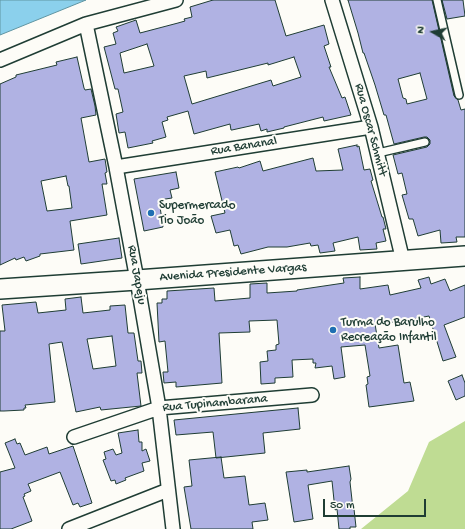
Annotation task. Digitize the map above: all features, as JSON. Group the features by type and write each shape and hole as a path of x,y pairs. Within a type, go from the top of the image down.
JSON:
{"street":[{"path":"0,60 86,24 176,0"},
{"name":"Rua Oscar Schmitt","path":"332,0 371,127 403,260"},
{"name":"Rua Japeju","path":"86,24 116,167 159,408 172,529"},
{"name":"Rua Bananal","path":"116,167 371,127"},
{"name":"Avenida Presidente Vargas","path":"0,288 137,280 465,256"},
{"name":"Rua Tupinambarana","path":"74,437 159,408 312,395"},
{"path":"69,529 168,490"}],"lane":[{"path":"437,0 459,95"},
{"path":"378,153 425,142"}],"green space":[{"path":"465,421 465,529 361,529 408,491 429,442"}],"water":[{"path":"0,0 86,0 0,35"}],"building":[{"path":"213,0 275,0 286,36 324,25 329,44 324,46 331,67 329,67 342,98 345,97 351,115 324,121 323,117 267,132 267,129 261,131 259,124 231,130 230,124 194,134 188,111 167,117 168,120 162,122 166,137 152,141 153,143 128,148 125,132 119,133 116,114 123,112 118,89 115,89 104,47 116,44 113,33 118,31 116,27 136,20 140,33 178,23 185,21 184,19 192,17 190,7","holes":["147,44 154,66 124,73 120,53","294,57 301,77 273,86 271,80 192,104 184,76 206,71 207,78 268,63 268,65"]},
{"path":"348,0 432,0 454,96 458,100 461,110 465,109 465,237 456,237 457,242 441,243 440,230 418,236 413,219 409,219 402,195 407,194 402,173 398,174 393,155 427,147 430,144 430,140 427,137 424,137 394,144 386,115 384,115 363,53","holes":["420,73 427,99 407,104 406,99 403,98 398,79"]},
{"path":"442,0 463,0 465,16 447,19"},
{"path":"77,57 84,88 85,90 91,89 96,115 81,118 89,162 105,159 107,184 102,184 107,215 70,221 74,250 40,254 40,256 26,261 24,257 16,260 15,258 0,265 0,84 16,77 16,75 57,65 56,62","holes":["66,176 72,208 47,211 41,181"]},
{"path":"357,145 357,147 359,146 364,170 370,169 373,180 371,181 386,229 383,229 386,241 376,243 377,249 360,250 358,237 333,243 335,251 320,253 318,245 311,246 310,243 287,247 268,247 241,254 238,245 234,246 230,230 216,233 211,216 225,213 215,172 239,168 260,161 263,171 313,158 316,171 343,170 338,149"},
{"name":"Supermercado Tio João","path":"176,172 179,188 170,190 172,198 159,200 163,227 144,231 134,179"},
{"path":"119,238 122,258 81,264 78,244"},
{"path":"360,277 360,289 388,285 390,295 421,288 418,280 429,277 431,284 445,279 450,291 465,285 465,317 444,325 456,357 443,361 429,316 375,324 379,348 398,345 404,383 410,382 414,401 369,407 366,385 368,384 367,377 370,376 365,345 341,347 345,377 334,379 332,366 315,368 316,363 313,363 313,359 292,360 293,377 275,378 275,383 261,384 260,362 268,361 267,351 276,350 276,345 279,344 277,320 249,321 250,332 219,333 222,383 176,387 176,382 164,383 163,372 168,372 165,341 159,342 157,303 162,303 162,299 167,299 167,291 214,288 215,301 250,298 250,284 267,283 267,293 297,291 344,283 343,278"},
{"path":"81,297 83,313 110,310 110,306 125,305 128,333 134,333 138,361 141,361 142,373 137,373 141,406 101,410 100,407 76,412 62,342 49,344 55,402 25,405 26,408 24,408 24,410 0,411 0,331 5,331 2,305 36,302 38,313 66,310 65,299","holes":["112,336 116,366 93,369 87,339"]},
{"path":"462,375 465,383 465,396 456,400 448,381"},
{"path":"298,408 300,429 263,433 265,453 216,458 213,432 176,435 174,420"},
{"path":"138,430 139,442 142,442 142,451 146,449 150,461 142,463 144,471 125,478 126,480 116,484 115,480 111,481 103,460 106,459 104,452 113,449 116,455 122,453 118,433"},
{"path":"15,439 17,444 20,443 25,455 47,447 49,454 73,446 92,503 80,507 78,503 73,505 60,472 28,484 31,491 24,494 25,496 23,497 32,521 11,529 0,529 0,472 15,468 5,443"},
{"path":"221,457 224,478 245,476 249,505 265,503 268,520 252,522 253,529 191,529 184,487 192,486 189,460"},
{"path":"349,466 356,527 350,527 350,529 339,529 337,509 335,510 332,481 308,485 313,519 294,522 286,472 307,470 307,472"}],"place":[{"name":"Supermercado Tio João","path":"151,213"},
{"name":"Turma do Barulho Recreação Infantil","path":"333,330"}]}
